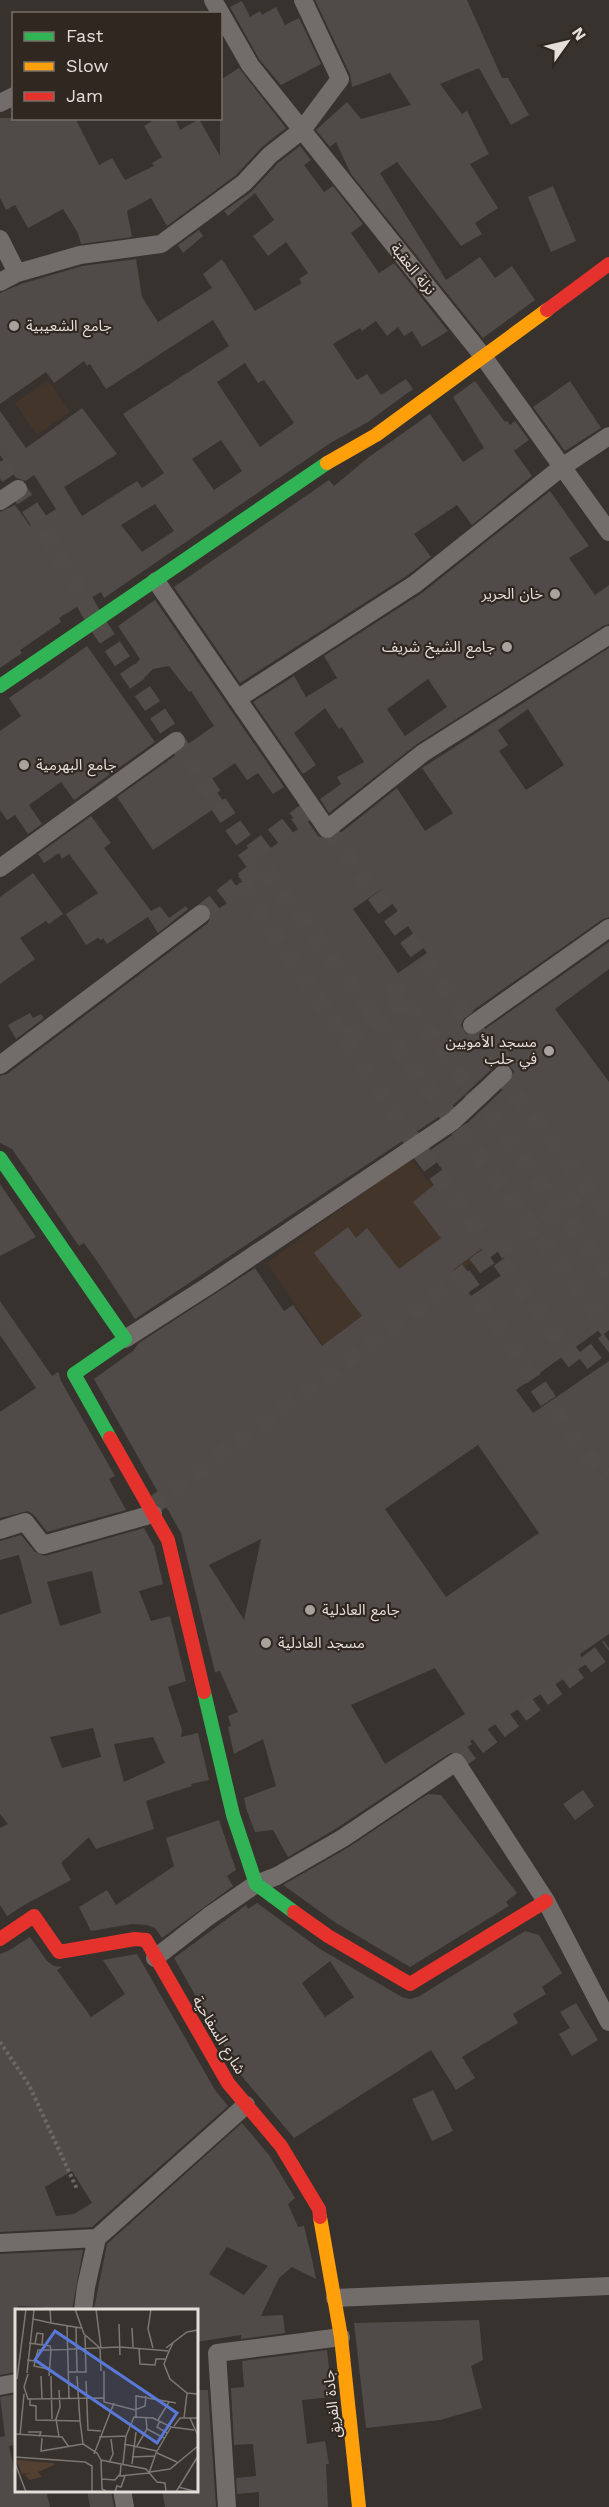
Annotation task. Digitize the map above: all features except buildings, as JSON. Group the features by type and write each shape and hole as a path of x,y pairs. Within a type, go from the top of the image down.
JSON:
{"street":[{"path":"0,282 17,273 80,255 161,244 244,183 270,155 302,130 340,79 303,0"},
{"name":"نزلة العقبة","path":"222,16 250,65 482,355 609,532"},
{"path":"0,239 17,273"},
{"path":"0,686 340,454 376,435 609,264"},
{"path":"237,699 415,584 562,467 609,436"},
{"path":"0,501 18,489"},
{"path":"156,581 327,829 423,753 609,635"},
{"path":"0,868 176,741"},
{"path":"0,1065 201,914"},
{"path":"472,1025 609,928"},
{"path":"503,1074 453,1121 74,1374 168,1540 233,1815 256,1884 328,1936 410,1984 546,1900"},
{"path":"0,1158 125,1339"},
{"path":"0,1530 25,1522 43,1545 153,1514"},
{"path":"155,1958 208,1916 256,1884 277,1876 343,1838 456,1762 546,1900 609,2022"},
{"name":"شارع السفاحية","path":"0,1939 34,1916 59,1952 146,1940 228,2083 281,2146 319,2209 335,2298"},
{"path":"83,2309 97,2238 246,2105"},
{"path":"0,2243 97,2238"},
{"path":"335,2298 609,2286"},
{"name":"جادة الفريق","path":"335,2298 359,2507"},
{"path":"227,2507 217,2353 341,2337"},
{"path":"0,2386 15,2383"},
{"path":"122,2492 126,2507"}],"path":[{"path":"0,2042 29,2085 77,2189"}],"shaded area":[{"path":"48,380 70,412 37,435 15,403"},
{"path":"410,1158 485,1253 335,1363 267,1263"}],"tunnel":[{"path":"0,462 42,526 96,622 236,830 609,1330"},
{"path":"252,853 311,808"},
{"path":"327,829 472,1025 517,1097 609,1214"},
{"path":"201,914 262,866"},
{"path":"240,883 417,1147 578,1365 609,1341"},
{"path":"391,982 609,1275"},
{"path":"345,1039 404,1000"},
{"path":"150,1508 483,1260 560,1211 589,1186"},
{"path":"462,1275 579,1446 609,1474"},
{"path":"456,1762 609,1648"}],"traffic: fast":[{"path":"0,686 327,463"},
{"path":"0,1158 125,1339 74,1374 110,1438"},
{"path":"204,1692 233,1815 256,1884 294,1912"}],"traffic: slow":[{"path":"327,463 376,435 547,310"},
{"path":"320,2217 341,2337 359,2507"}],"traffic: jam":[{"path":"547,310 609,264"},
{"path":"110,1438 168,1540 204,1692"},
{"path":"294,1912 328,1936 410,1984 546,1901"},
{"path":"0,1939 34,1916 59,1952 135,1939 146,1940 228,2083 281,2146 319,2209 320,2217"}],"place":[{"name":"جامع الشعيبية","path":"14,326"},
{"name":"خان الحرير","path":"555,594"},
{"name":"جامع الشيخ شريف","path":"507,647"},
{"name":"جامع البهرمية","path":"24,765"},
{"name":"مسجد الأمويين في حلب","path":"549,1051"},
{"name":"جامع العادلية","path":"310,1610"},
{"name":"مسجد العادلية","path":"266,1643"}]}
